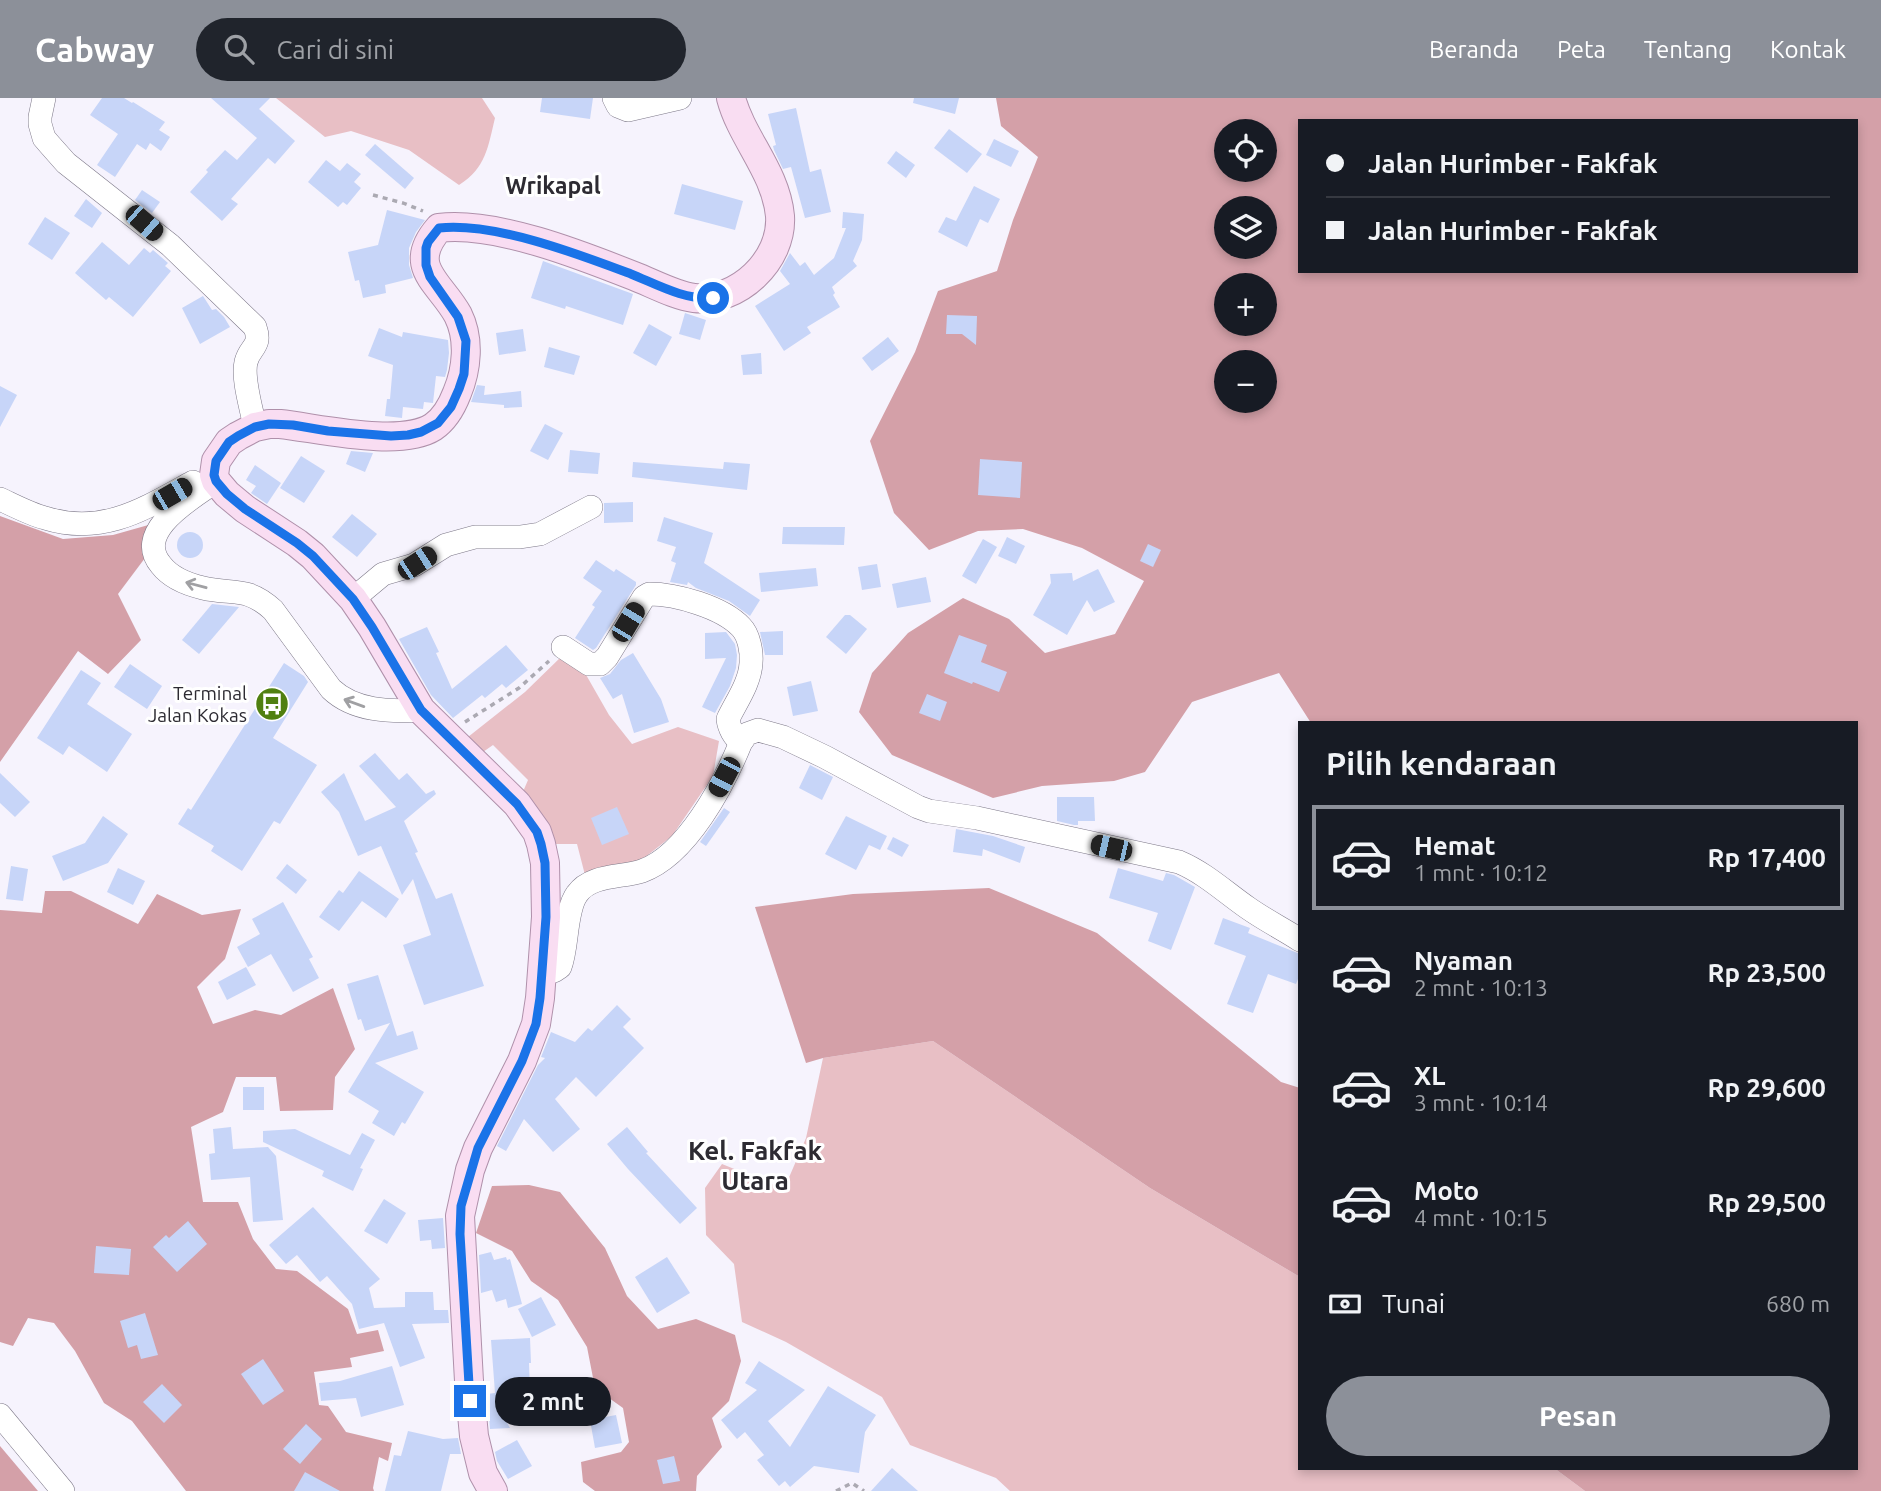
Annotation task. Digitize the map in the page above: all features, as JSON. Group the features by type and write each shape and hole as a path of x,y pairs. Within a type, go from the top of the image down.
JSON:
{"main road":[{"path":"494,1491 483,1473 474,1436 460,1216 470,1170 478,1148 522,1061 536,1024 546,917 545,863 537,832 517,804 421,710 353,599 313,556 227,494 215,475 217,458 229,442 238,436 255,427 269,424 391,436 421,432 438,423 451,407 459,389 464,374 466,341 458,317 430,277 426,265 428,242 439,228 463,226 534,241 691,298 713,298 752,278 762,269 775,247 780,229 777,196 731,98"}],"street":[{"path":"44,98 40,117 41,129 44,138 58,154 170,245 255,327 257,342 245,364 245,375 255,427"},
{"path":"614,98 618,106 628,110 680,98"},
{"path":"0,499 42,518 75,524 94,524 132,515 197,480 215,475"},
{"path":"215,475 161,526 154,550 155,558 162,566 181,582 246,593 262,600 273,610 331,689 348,702 370,708 421,710"},
{"path":"353,599 383,574 414,565 451,543 475,537 540,534 591,508"},
{"path":"563,647 589,664 600,664 649,593 712,608 742,628 749,644 750,674 728,719 735,737 741,742"},
{"path":"541,972 554,971 560,967 564,958 571,909 577,893 600,880 641,871 662,861 683,841 714,797 741,742 747,734 758,730 783,737 929,811 977,818 1179,862 1202,873 1258,915 1298,939"},
{"path":"0,1415 63,1491"}],"path":[{"path":"373,195 427,213 439,228"},
{"path":"447,737 473,716 519,688 563,647"},
{"path":"836,1491 852,1483 864,1491"}],"shaded area":[{"path":"276,98 482,98 495,118 488,147 480,164 459,185 409,150 351,131 325,137"},
{"path":"996,98 1881,98 1881,1491 1585,1491 1557,1470 1858,1470 1858,721 1310,721 1279,673 1192,702 1145,772 1114,781 1042,786 993,798 892,755 859,712 872,673 908,633 963,598 1009,619 1045,653 1115,634 1144,581 1082,548 1023,529 978,531 929,550 894,513 870,441 915,352 938,291 997,271 1013,220 1038,157 1001,126"},
{"path":"0,516 63,539 113,535 159,522 145,558 118,594 141,640 108,674 78,651 0,762"},
{"path":"563,655 585,673 609,715 632,744 678,727 719,741 713,776 672,836 639,862 585,875 577,844 553,844 522,794 528,780 493,745 483,752 468,737 525,692"},
{"path":"989,888 1097,933 1281,1082 1298,1087 1298,1276 1150,1188 933,1041 806,1063 755,907 853,894"},
{"path":"45,891 71,891 138,924 157,894 202,915 241,909 225,959 197,987 213,1024 255,1010 281,1015 333,988 355,1049 335,1077 333,1110 280,1111 276,1077 236,1077 223,1112 191,1127 203,1202 238,1202 253,1239 276,1269 297,1271 348,1309 357,1334 378,1330 384,1351 350,1358 352,1367 314,1372 319,1405 328,1406 346,1432 392,1443 388,1461 379,1457 374,1491 186,1491 132,1421 104,1403 75,1351 54,1323 28,1318 13,1346 0,1342 0,910 42,913"},
{"path":"933,1041 1150,1188 1298,1276 1298,1470 1557,1470 1585,1491 1010,1491 996,1478 910,1445 882,1397 786,1342 742,1322 734,1264 706,1235 705,1188 722,1164 784,1189 806,1138 823,1058"},
{"path":"529,1185 560,1192 605,1248 627,1296 658,1329 696,1319 735,1335 741,1361 729,1401 712,1418 722,1447 697,1476 696,1491 595,1491 583,1482 581,1462 621,1452 629,1442 623,1408 595,1388 587,1347 558,1300 531,1281 512,1251 476,1233 492,1186"},
{"path":"0,1446 38,1491 0,1491"}],"building":[{"path":"102,98 124,98 133,102 165,122 159,130 170,137 161,151 150,143 146,150 137,144 115,177 97,165 118,134 90,115"},
{"path":"211,98 270,98 259,109 295,141 275,164 268,158 231,199 238,204 222,221 190,192 225,150 237,160 257,138"},
{"path":"542,98 593,98 590,119 540,112"},
{"path":"914,98 959,98 955,114 913,103"},
{"path":"796,108 810,172 821,169 831,212 805,218 791,167 783,169 774,150 773,146 776,145 768,114"},
{"path":"949,129 982,154 967,173 934,148"},
{"path":"994,139 1019,151 1011,167 986,155"},
{"path":"375,144 414,178 405,189 365,155"},
{"path":"896,151 915,165 906,178 887,163"},
{"path":"326,160 340,171 347,163 361,174 354,182 361,188 347,205 343,202 338,207 308,182"},
{"path":"682,184 743,201 735,230 674,214"},
{"path":"974,186 1000,199 988,223 980,219 967,247 938,232 946,217 956,221"},
{"path":"142,190 160,202 152,213 135,200"},
{"path":"86,199 102,213 92,228 74,216"},
{"path":"387,210 425,220 409,248 409,265 413,278 385,285 386,293 363,298 359,280 355,281 348,252 378,245"},
{"path":"843,212 864,214 862,240 853,261 857,266 832,287 840,307 807,327 811,333 784,351 755,306 790,284 780,271 790,253 800,266 805,262 814,275 834,258 846,228 842,228"},
{"path":"45,217 70,233 52,260 28,244"},
{"path":"102,242 129,265 144,248 150,253 153,250 168,263 165,266 171,271 133,317 109,297 106,300 75,273"},
{"path":"543,261 633,294 623,325 566,306 565,309 531,298"},
{"path":"203,296 212,310 216,309 230,327 200,344 182,308"},
{"path":"685,313 706,320 700,340 679,334"},
{"path":"947,315 977,316 976,345 962,334 946,334"},
{"path":"649,324 672,337 656,366 633,353"},
{"path":"379,328 402,337 403,332 448,340 447,370 445,377 436,376 433,403 424,402 423,409 403,407 402,418 385,416 387,399 390,399 393,365 368,356"},
{"path":"523,329 526,351 499,355 496,333"},
{"path":"888,337 899,351 872,371 862,358"},
{"path":"549,347 580,356 574,375 544,367"},
{"path":"761,353 762,374 743,375 741,355"},
{"path":"477,385 485,386 484,395 521,391 522,407 504,408 504,405 471,402"},
{"path":"0,386 17,395 0,427"},
{"path":"545,424 563,433 548,460 530,451"},
{"path":"570,450 600,453 598,474 568,472"},
{"path":"351,451 373,453 365,472 346,464"},
{"path":"301,456 325,471 304,503 280,488"},
{"path":"980,459 1022,462 1020,498 978,495"},
{"path":"633,462 723,469 724,462 750,464 747,490 632,477"},
{"path":"255,465 281,483 267,504 251,493 256,486 246,480"},
{"path":"633,502 633,522 604,523 604,503"},
{"path":"352,514 377,534 357,557 332,537"},
{"path":"664,517 713,533 704,563 760,600 750,616 729,601 688,582 687,585 670,582 676,563 671,561 676,547 657,541"},
{"path":"783,527 845,527 844,545 782,544"},
{"path":"190,532 200,535 203,545 200,555 190,558 180,555 177,545 180,535"},
{"path":"1007,537 1025,546 1016,564 998,556"},
{"path":"983,539 997,547 976,584 962,576"},
{"path":"1148,544 1161,550 1153,567 1140,561"},
{"path":"596,560 614,572 616,569 636,582 636,585 593,650 575,638 602,591 583,578"},
{"path":"877,564 881,587 862,590 858,567"},
{"path":"816,568 818,586 761,592 759,573"},
{"path":"1098,569 1115,602 1094,612 1087,600 1067,635 1033,615 1051,583 1050,574 1072,573 1073,581"},
{"path":"926,577 931,602 897,608 892,584"},
{"path":"212,604 239,607 199,654 182,640"},
{"path":"845,615 850,615 867,629 846,654 826,637"},
{"path":"427,627 452,689 506,645 528,670 506,688 502,684 485,698 482,695 453,718 431,695 399,639"},
{"path":"783,631 783,655 765,655 760,632"},
{"path":"726,632 735,644 736,668 730,686 715,713 702,707 726,658 705,659 705,633"},
{"path":"959,635 987,645 981,662 1007,672 999,692 944,673"},
{"path":"633,653 661,699 669,722 634,733 622,694 613,699 600,678 610,674 621,660"},
{"path":"284,663 304,676 308,682 273,738 317,765 280,824 274,821 242,871 211,851 214,846 178,824 188,808 191,810"},
{"path":"130,664 162,686 147,709 114,687"},
{"path":"81,670 101,683 87,704 132,734 107,772 69,746 63,755 37,738"},
{"path":"811,681 818,711 793,716 787,687"},
{"path":"927,694 947,702 940,721 919,713"},
{"path":"375,753 399,780 407,773 426,794 434,790 436,794 404,821 436,899 452,893 484,986 424,1005 403,945 431,935 413,879 402,895 381,846 358,856 339,812 321,792 344,773 365,821 396,807 359,766"},
{"path":"810,765 833,777 822,800 799,788"},
{"path":"0,773 30,802 15,817 0,803"},
{"path":"1057,797 1094,797 1095,821 1078,821 1078,825 1074,825 1057,821"},
{"path":"617,807 629,834 602,845 591,818"},
{"path":"724,808 730,812 706,846 700,842"},
{"path":"103,816 128,834 108,863 63,881 52,856 85,843"},
{"path":"846,816 887,836 880,850 869,845 856,870 825,854"},
{"path":"956,829 993,836 1025,847 1020,863 983,849 982,856 953,852"},
{"path":"893,837 909,845 902,857 887,849"},
{"path":"287,864 307,880 296,894 276,878"},
{"path":"11,866 28,869 23,901 6,899"},
{"path":"118,868 145,881 133,905 107,892"},
{"path":"1118,868 1163,881 1166,873 1195,887 1171,950 1148,941 1158,913 1109,898"},
{"path":"359,871 399,899 386,918 362,901 339,931 319,917 339,890 343,893"},
{"path":"283,902 313,957 309,959 319,978 293,992 271,954 248,967 237,947 260,934 252,919"},
{"path":"1223,918 1250,928 1248,933 1298,953 1296,984 1268,974 1253,1013 1227,1004 1246,956 1214,944"},
{"path":"246,967 256,985 227,1000 218,982"},
{"path":"378,975 397,1036 413,1031 418,1049 375,1063 424,1092 405,1124 402,1122 394,1136 372,1123 379,1111 348,1092 390,1023 365,1031 361,1019 358,1020 347,984"},
{"path":"617,1005 631,1019 623,1027 644,1048 596,1097 576,1077 555,1099 580,1129 553,1152 524,1119 506,1151 497,1146 538,1065 545,1058 541,1057 551,1032 575,1042 588,1028 592,1031"},
{"path":"243,1087 264,1087 264,1110 243,1110"},
{"path":"231,1127 233,1149 268,1147 276,1156 283,1220 253,1222 250,1177 211,1180 209,1154 215,1153 213,1129"},
{"path":"627,1127 648,1152 646,1153 697,1208 680,1224 607,1144"},
{"path":"295,1129 350,1155 362,1133 375,1140 360,1168 363,1169 353,1191 322,1176 324,1171 263,1142 263,1131"},
{"path":"384,1199 406,1213 387,1244 364,1231"},
{"path":"313,1207 380,1279 369,1288 374,1308 405,1307 405,1292 433,1292 434,1310 448,1310 449,1323 412,1324 425,1358 400,1367 384,1323 359,1329 352,1304 327,1276 320,1282 297,1255 286,1264 269,1245"},
{"path":"443,1218 445,1248 432,1249 431,1240 420,1241 418,1220"},
{"path":"188,1221 207,1244 177,1272 153,1247 166,1235 169,1238"},
{"path":"96,1246 131,1249 129,1275 94,1273"},
{"path":"491,1252 494,1260 506,1257 507,1260 510,1259 522,1304 508,1308 506,1299 496,1302 492,1290 481,1293 479,1255"},
{"path":"667,1257 690,1293 657,1313 635,1277"},
{"path":"541,1297 556,1325 532,1337 518,1309"},
{"path":"145,1313 158,1355 141,1359 137,1345 128,1348 120,1321"},
{"path":"530,1338 531,1418 505,1419 510,1428 490,1429 487,1394 495,1393 491,1340"},
{"path":"263,1359 284,1391 263,1405 241,1374"},
{"path":"759,1361 805,1390 768,1421 790,1447 828,1386 876,1415 865,1432 859,1473 814,1466 790,1487 785,1481 779,1486 757,1460 764,1455 745,1432 737,1439 721,1420 757,1390 745,1383"},
{"path":"392,1366 404,1405 361,1417 356,1398 321,1401 319,1383 340,1381"},
{"path":"162,1384 182,1405 164,1423 143,1402"},
{"path":"616,1415 622,1443 595,1448 590,1420"},
{"path":"306,1424 322,1439 300,1464 283,1449"},
{"path":"408,1431 443,1439 458,1438 461,1454 450,1454 441,1491 385,1491 394,1455 401,1456"},
{"path":"517,1440 532,1466 508,1479 497,1461 495,1452"},
{"path":"674,1456 680,1481 663,1484 657,1460"},
{"path":"892,1468 918,1491 871,1491"},
{"path":"305,1472 340,1491 294,1491"}],"place":[{"name":"Terminal Jalan Kokas","path":"272,704"}],"district":[{"name":"Wrikapal","path":"553,186"},
{"name":"Kel. Fakfak Utara","path":"755,1166"}],"route":[{"path":"470,1401 460,1234 461,1206 478,1148 522,1061 536,1024 546,917 545,863 541,844 537,832 517,804 421,710 353,599 313,556 227,494 216,481 214,468 217,458 229,442 255,427 269,424 391,436 421,432 438,423 451,407 459,389 464,374 466,341 458,317 430,277 426,265 428,242 439,228 463,226 546,244 691,298 713,298"}]}
